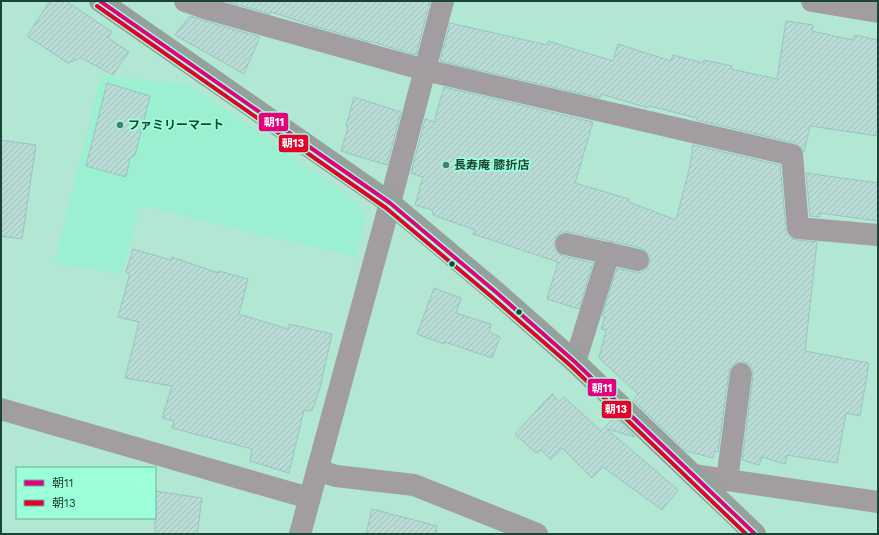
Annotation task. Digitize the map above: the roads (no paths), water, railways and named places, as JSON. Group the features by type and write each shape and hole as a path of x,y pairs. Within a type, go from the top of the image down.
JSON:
{"main road":[{"path":"100,1 390,203 576,362 692,475 756,534"}],"street":[{"path":"184,1 213,6 425,70 792,155 798,228 878,235"},
{"path":"300,534 443,1"},
{"path":"812,1 878,12"},
{"path":"566,244 638,260"},
{"path":"576,362 609,253"},
{"path":"727,480 741,374"},
{"path":"1,410 309,498"},
{"path":"317,470 336,476 414,485 537,534"},
{"path":"692,475 878,502"}],"place":[{"name":"ファミリーマート","path":"120,125"},
{"name":"長寿庵 膝折店","path":"446,165"}]}
